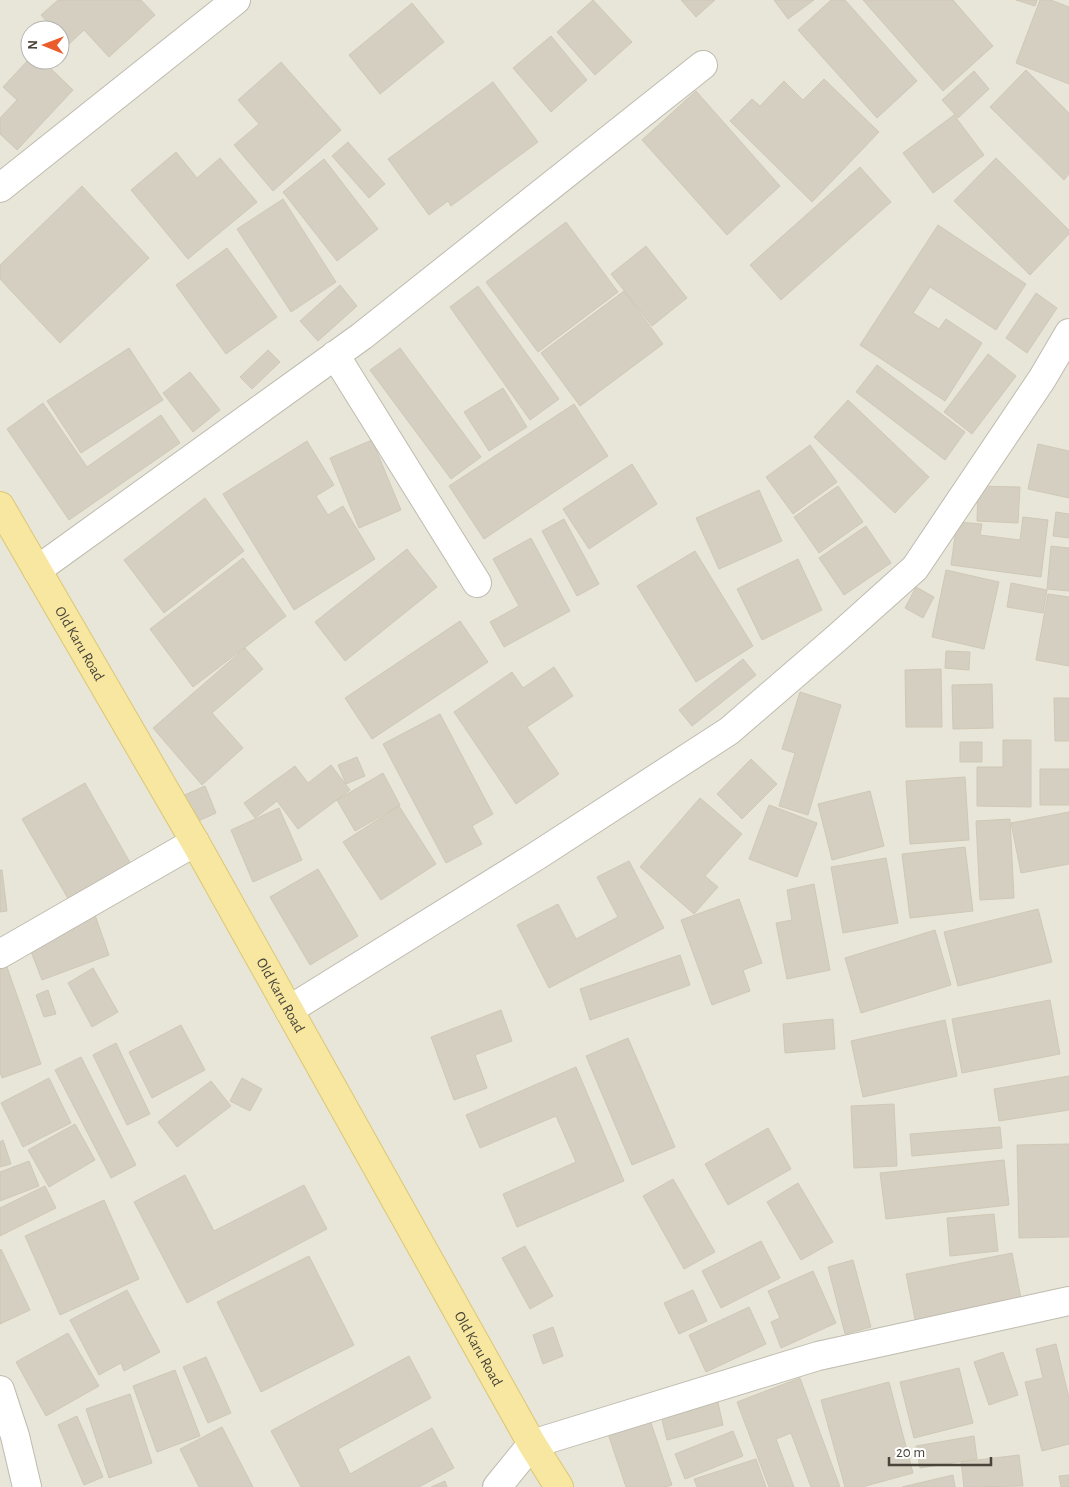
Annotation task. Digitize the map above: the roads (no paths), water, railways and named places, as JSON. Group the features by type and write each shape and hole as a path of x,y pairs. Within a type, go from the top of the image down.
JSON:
{"main road":[{"name":"Old Karu Road","path":"0,506 195,842 532,1444 559,1487"}],"street":[{"path":"0,188 236,0"},
{"path":"38,570 370,330 702,65"},
{"path":"289,1010 538,856 729,731 838,637 914,568 1042,378 1069,333"},
{"path":"335,356 477,583"},
{"path":"0,954 195,842"},
{"path":"497,1487 532,1444 818,1356 1069,1301"},
{"path":"0,1390 15,1436 27,1487"}]}
